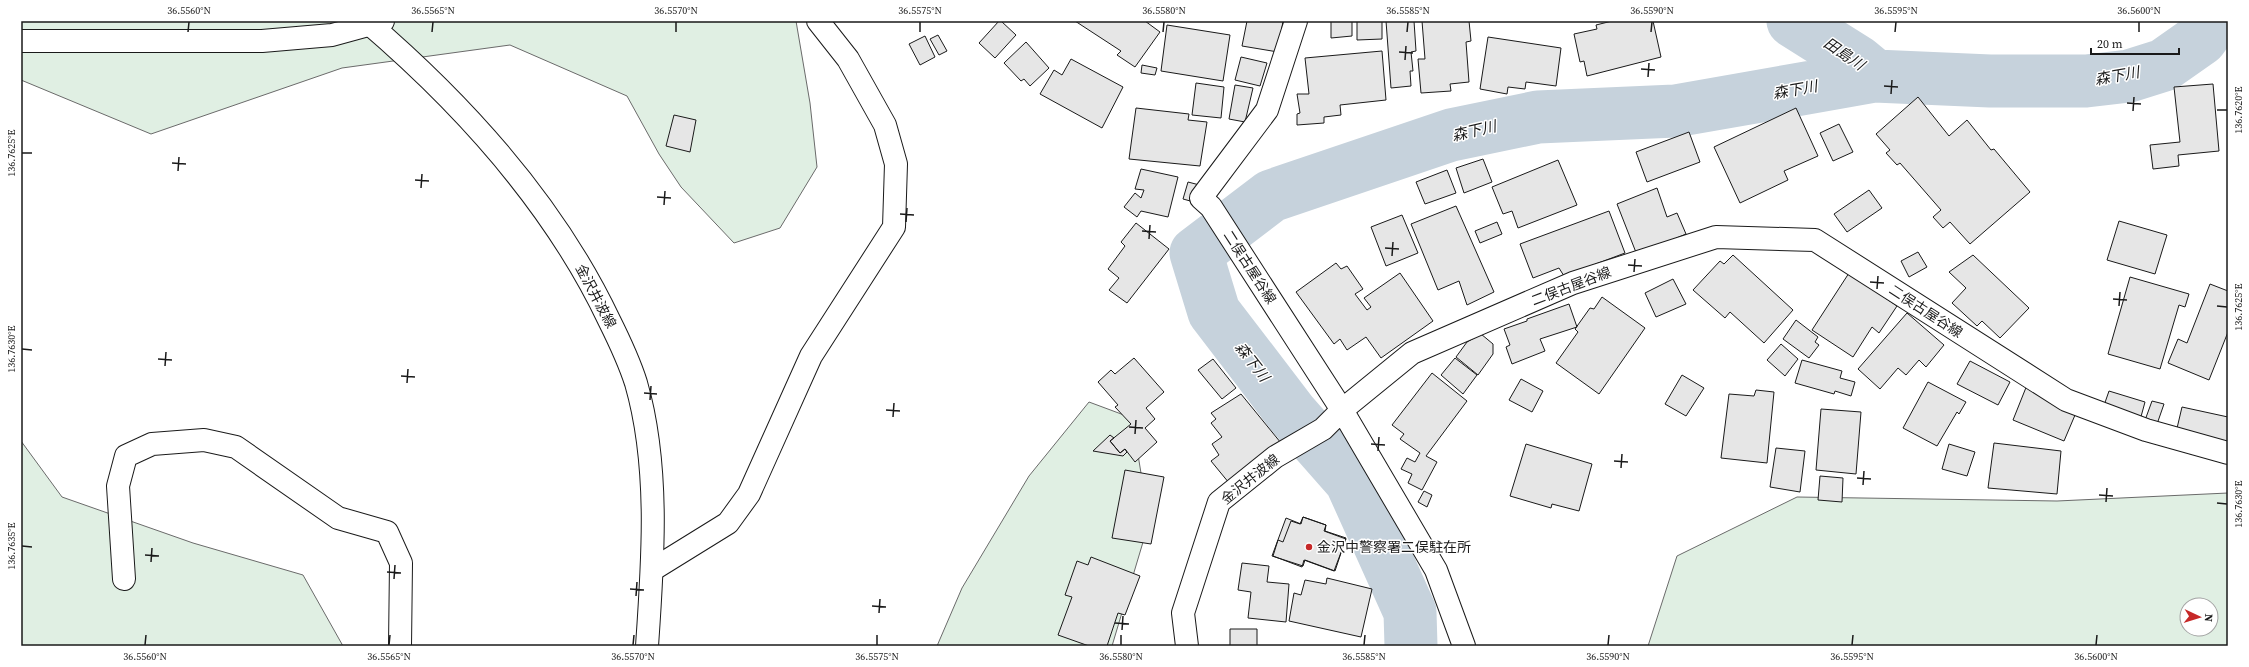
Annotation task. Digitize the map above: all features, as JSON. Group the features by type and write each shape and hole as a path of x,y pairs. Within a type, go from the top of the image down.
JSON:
{"main road":[{"path":"652,570 728,523 749,494 811,356 894,227 896,164 885,125 848,60 818,21"},
{"name":"二俣古屋谷線","path":"1296,21 1267,110 1201,198 1211,207 1342,410 1412,353 1572,283 1716,237 1816,240 2066,400 2146,430 2228,452"},
{"path":"21,41 262,40 332,35 373,22"},
{"name":"金沢井波線","path":"373,22 440,91 508,165 562,235 594,287 617,336 636,383 650,473 652,570 647,646"},
{"path":"1342,410 1436,570 1464,646"},
{"name":"金沢井波線","path":"1187,646 1183,613 1219,502 1275,458 1323,429 1342,410"},
{"path":"124,579 118,486 126,456 152,444 204,440 236,447 338,518 387,532 401,563 400,646"}],"green space":[{"path":"21,21 796,21 810,103 817,167 780,228 734,243 681,187 659,154 627,96 510,45 342,68 151,134 21,80"},
{"path":"1089,402 1132,418 1149,522 1112,646 937,646 962,588 1029,476"},
{"path":"21,441 62,497 193,543 303,575 343,646 21,646"},
{"path":"2228,493 2228,646 1648,646 1677,556 1797,497 2057,501"}],"building":[{"path":"999,21 1001,21 1016,35 995,58 979,43"},
{"path":"1075,21 1145,21 1160,32 1135,67 1117,55 1121,51"},
{"path":"1247,21 1283,21 1278,52 1242,46"},
{"path":"1331,21 1352,21 1352,36 1331,38"},
{"path":"1357,21 1382,21 1382,39 1357,40"},
{"path":"1386,21 1414,21 1416,51 1411,52 1413,71 1410,71 1411,86 1391,88"},
{"path":"1422,21 1469,21 1471,41 1466,42 1469,82 1450,84 1451,91 1421,93 1418,59 1425,59"},
{"path":"1612,21 1653,21 1661,57 1587,76 1584,61 1580,62 1574,34 1597,29 1596,25"},
{"path":"1167,25 1230,35 1223,81 1161,71"},
{"path":"938,35 947,51 939,55 930,39"},
{"path":"925,36 935,57 920,65 909,44"},
{"path":"1488,37 1561,48 1556,86 1526,82 1525,89 1508,87 1507,94 1480,89"},
{"path":"1026,42 1049,68 1030,86 1024,79 1021,81 1004,63"},
{"path":"1382,51 1386,100 1340,105 1341,115 1324,117 1324,123 1297,125 1297,114 1300,113 1297,94 1309,94 1305,58"},
{"path":"1241,57 1267,63 1260,86 1235,80"},
{"path":"1071,59 1123,87 1102,128 1040,94 1054,70 1062,75"},
{"path":"1142,65 1157,68 1155,75 1141,73"},
{"path":"1196,83 1224,87 1221,118 1192,115"},
{"path":"2213,84 2219,151 2178,155 2179,166 2153,169 2150,145 2180,142 2174,87"},
{"path":"1235,85 1253,88 1245,122 1229,119"},
{"path":"1918,97 1949,136 1967,120 1991,150 1994,149 2030,192 1970,244 1950,222 1943,228 1933,217 1941,210 1900,163 1897,165 1886,153 1890,150 1876,134"},
{"path":"1136,108 1189,114 1188,120 1207,122 1200,166 1129,159"},
{"path":"1796,108 1818,156 1784,171 1788,180 1740,203 1714,147"},
{"path":"674,115 696,120 690,152 666,146"},
{"path":"1839,124 1853,152 1833,161 1820,133"},
{"path":"1689,132 1700,162 1647,182 1636,152"},
{"path":"1483,159 1492,182 1464,193 1456,168"},
{"path":"1558,160 1577,205 1518,228 1512,211 1503,214 1492,187"},
{"path":"1141,169 1178,177 1168,217 1141,211 1137,217 1124,207 1135,193 1141,198 1144,190 1135,189"},
{"path":"1447,170 1456,193 1425,204 1416,182"},
{"path":"1188,182 1211,188 1205,205 1183,199"},
{"path":"1657,188 1667,217 1677,213 1686,234 1637,255 1617,204"},
{"path":"1869,190 1882,208 1847,232 1834,214"},
{"path":"1456,206 1494,292 1467,305 1459,281 1438,290 1411,224"},
{"path":"1609,211 1625,253 1564,276 1559,268 1533,278 1520,244"},
{"path":"1402,215 1418,253 1386,266 1371,227"},
{"path":"2119,221 2167,235 2155,274 2107,260"},
{"path":"1497,222 1502,234 1480,243 1475,231"},
{"path":"1136,223 1169,249 1127,303 1109,290 1119,278 1108,269 1125,246 1121,242"},
{"path":"1918,252 1927,267 1909,277 1901,261"},
{"path":"1733,255 1793,310 1764,343 1730,312 1725,318 1693,290 1720,261 1724,264"},
{"path":"1973,255 2029,308 2000,338 1982,321 1977,326 1952,303 1966,288 1949,272"},
{"path":"1336,263 1341,269 1347,266 1363,289 1355,294 1367,310 1371,307 1364,298 1400,273 1433,321 1381,358 1366,337 1347,350 1340,339 1334,344 1296,292"},
{"path":"1849,273 1897,306 1879,333 1872,327 1853,357 1812,330"},
{"path":"2130,277 2189,294 2185,307 2179,305 2160,369 2108,354"},
{"path":"1673,279 1686,304 1656,317 1645,293"},
{"path":"2210,284 2228,291 2228,332 2209,380 2168,363 2178,339 2187,343"},
{"path":"1602,297 1645,328 1599,394 1556,363 1578,332 1575,329 1590,308 1594,309"},
{"path":"1569,304 1577,327 1540,339 1545,351 1512,364 1506,347 1510,345 1504,329"},
{"path":"1907,313 1944,345 1926,367 1919,360 1906,375 1898,368 1880,389 1858,369"},
{"path":"1796,320 1818,337 1815,342 1819,345 1809,358 1783,339"},
{"path":"1481,334 1493,344 1493,354 1478,375 1456,357 1467,342"},
{"path":"1781,344 1798,359 1785,376 1767,360"},
{"path":"1134,358 1164,392 1146,408 1155,419 1145,428 1157,442 1135,462 1125,449 1120,453 1110,441 1131,424 1115,407 1118,405 1098,382 1111,370 1115,374"},
{"path":"1455,358 1477,375 1463,394 1441,375"},
{"path":"1213,359 1236,388 1222,399 1198,370"},
{"path":"1802,360 1842,371 1840,378 1855,382 1851,396 1835,391 1834,394 1795,383"},
{"path":"1970,361 2010,382 1998,405 1957,384"},
{"path":"1432,373 1467,401 1426,456 1437,462 1422,490 1408,483 1412,474 1401,469 1407,458 1415,462 1420,453 1400,439 1404,434 1392,425"},
{"path":"1682,375 1704,388 1686,416 1665,404"},
{"path":"1521,379 1543,391 1532,412 1509,400"},
{"path":"1928,382 1966,402 1959,414 1957,412 1937,446 1903,428"},
{"path":"2027,385 2078,408 2064,441 2013,420"},
{"path":"1756,390 1774,392 1767,463 1721,458 1729,394 1754,396"},
{"path":"2109,391 2145,402 2139,424 2101,414"},
{"path":"1241,394 1281,443 1234,489 1211,461 1219,455 1212,444 1222,437 1211,423 1216,419 1211,413"},
{"path":"2152,401 2164,404 2156,427 2144,423"},
{"path":"2182,407 2228,417 2228,459 2174,441"},
{"path":"1821,409 1861,412 1856,474 1816,470"},
{"path":"1110,435 1114,438 1110,441 1120,453 1125,449 1127,452 1123,456 1093,451"},
{"path":"1994,443 2061,451 2057,494 1988,488"},
{"path":"1526,444 1592,464 1579,511 1552,504 1551,508 1510,496"},
{"path":"1949,444 1975,452 1967,476 1942,469"},
{"path":"1776,448 1805,451 1800,492 1770,487"},
{"path":"1125,470 1164,477 1151,544 1112,538"},
{"path":"1820,476 1843,478 1842,502 1818,500"},
{"path":"1424,491 1432,495 1427,507 1418,502"},
{"name":"金沢中警察署二俣駐在所","path":"1303,517 1326,525 1325,531 1346,538 1335,571 1305,560 1303,566 1272,556 1286,518 1301,524"},
{"name":"金沢中警察署二俣駐在所","path":"1303,517 1326,525 1324,531 1346,539 1334,571 1304,560 1302,567 1273,556 1278,540 1283,542 1291,521 1300,524"},
{"path":"1091,557 1140,576 1125,615 1118,613 1107,646 1089,646 1058,635 1072,597 1065,595 1077,561 1088,565"},
{"path":"1242,563 1269,566 1267,582 1289,584 1286,622 1248,618 1251,592 1238,590"},
{"path":"1327,578 1372,589 1361,637 1289,621 1294,593 1301,595 1305,580 1326,584"},
{"path":"1230,629 1257,629 1257,646 1230,646"}],"waterway":[{"name":"田島川","path":"1793,21 1858,62 1875,76"},
{"name":"森下川","path":"1411,646 1410,612 1351,481 1292,414 1214,312 1196,253 1271,196 1451,135 1538,117 1675,111 1875,76 1990,81 2086,81 2129,76 2164,65 2201,39 2214,21"}],"place":[{"name":"金沢中警察署二俣駐在所","path":"1309,547"}]}
